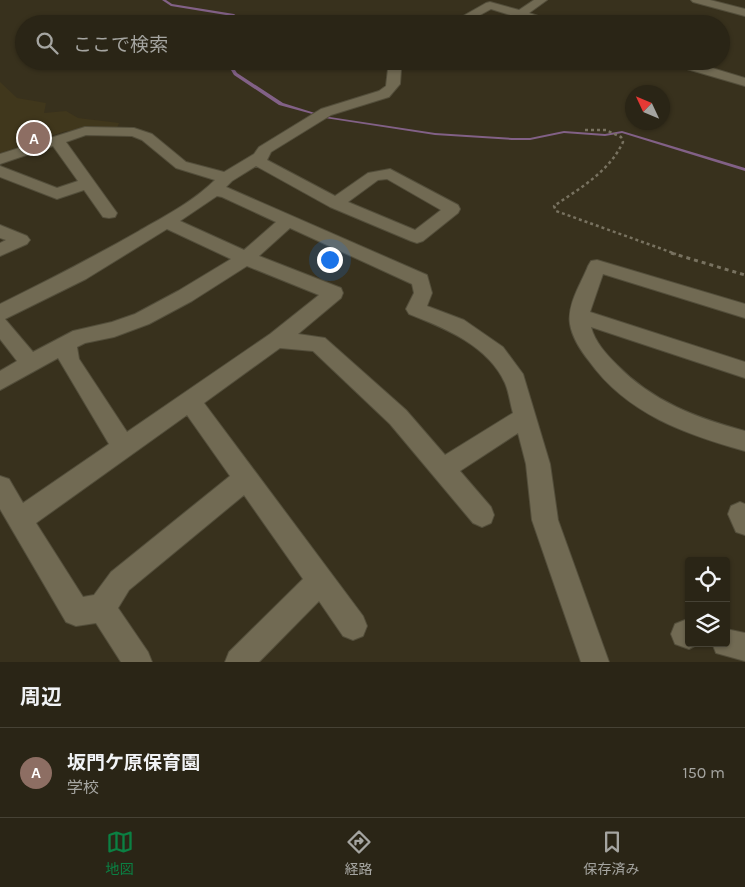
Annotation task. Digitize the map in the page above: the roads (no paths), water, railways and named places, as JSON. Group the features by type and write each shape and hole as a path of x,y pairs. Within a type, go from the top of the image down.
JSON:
{"street":[{"path":"521,14 541,0"},
{"path":"702,1 745,13"},
{"path":"469,15 489,2 524,15"},
{"path":"0,313 79,274 166,222 212,191 226,178 262,157 264,150 326,112 384,94 392,89 395,83 394,70"},
{"path":"705,70 745,82"},
{"path":"0,159 85,131 134,132 147,137 181,165 226,178"},
{"path":"57,141 109,213"},
{"path":"256,160 336,203 417,237 452,209 390,174 374,176 336,203"},
{"path":"0,171 57,194 88,183"},
{"path":"212,191 225,192 420,280 423,293 416,309 457,325 496,353 514,380 538,464 545,520 595,662"},
{"path":"0,381 80,336 114,329 142,319 185,296 246,258 288,220"},
{"path":"19,520 277,340 334,293 246,258 166,222"},
{"path":"0,231 21,240 0,250"},
{"path":"745,311 597,266 580,316 580,326 593,352 619,383 662,413 700,429 745,441"},
{"path":"580,316 745,370"},
{"path":"0,325 30,364"},
{"path":"277,340 318,344 398,416 482,515"},
{"path":"66,344 69,361 124,447"},
{"path":"190,401 353,626"},
{"path":"442,469 525,417"},
{"path":"0,488 76,612 102,608 120,581 246,478"},
{"path":"239,662 320,581"},
{"path":"102,608 138,662"},
{"path":"730,644 745,647"}],"waterway":[{"path":"164,0 171,5 233,15"},
{"path":"233,70 235,74 281,104 316,114"},
{"path":"325,117 435,134 512,139 530,139 564,132 605,135 622,132 745,170"}],"place":[{"name":"坂門ケ原保育園","path":"34,138"}]}
